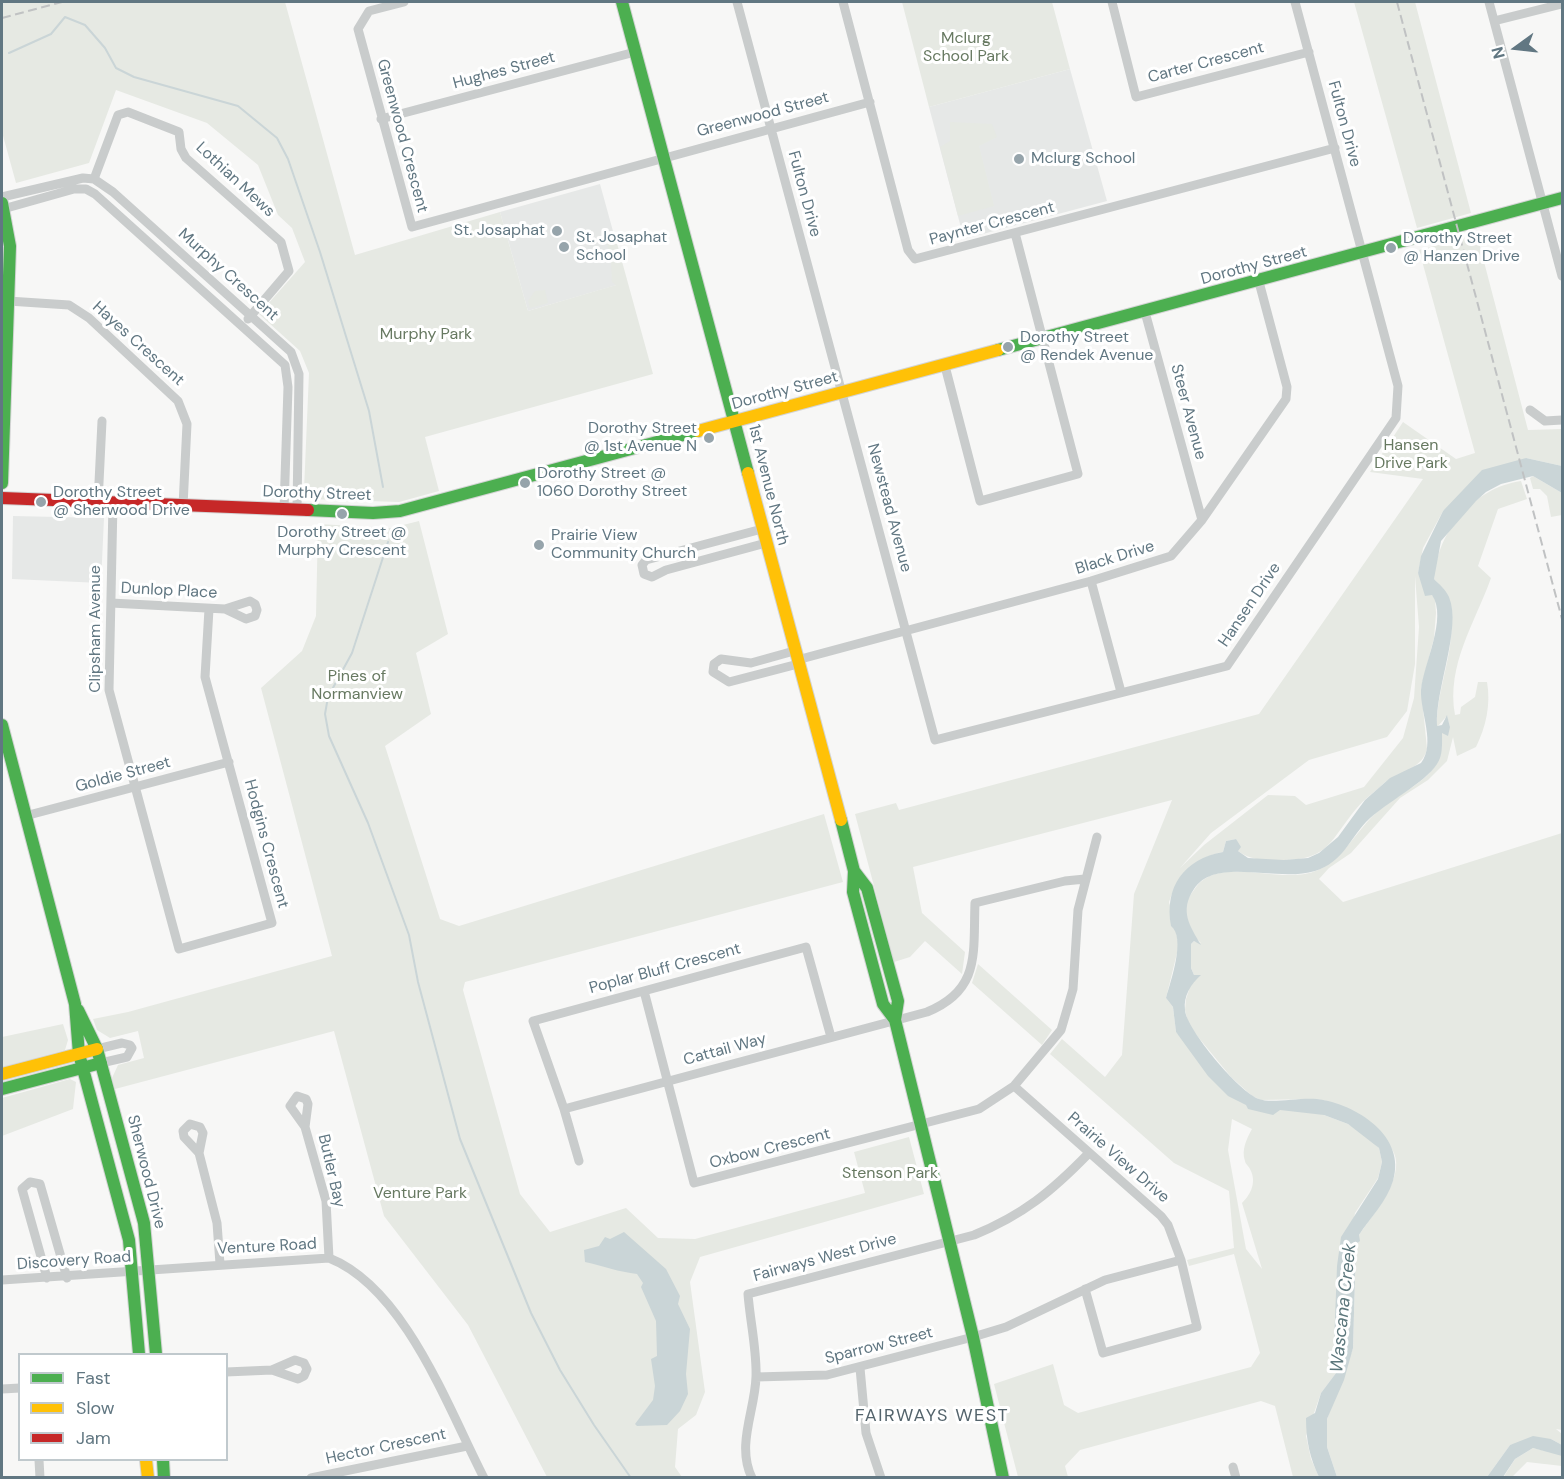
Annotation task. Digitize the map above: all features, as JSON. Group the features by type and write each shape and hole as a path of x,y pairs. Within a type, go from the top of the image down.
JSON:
{"street":[{"name":"Greenwood Crescent","path":"404,2 369,11 358,29 412,227 664,158"},
{"name":"1st Avenue North","path":"622,2 854,871 853,891 883,1004 895,1020 973,1337 1000,1477"},
{"name":"Fulton Drive","path":"737,2 842,393"},
{"name":"Paynter Crescent","path":"843,2 908,250 915,259 1335,148"},
{"name":"Carter Crescent","path":"1112,2 1136,97 1309,52"},
{"name":"Fulton Drive","path":"1295,2 1362,254"},
{"path":"1489,2 1563,276"},
{"path":"1494,21 1563,4"},
{"name":"Hughes Street","path":"381,118 635,52"},
{"name":"Greenwood Street","path":"664,158 870,102"},
{"name":"Lothian Mews","path":"94,179 118,116 128,112 179,132 181,149 186,159 281,242 289,272 243,324"},
{"path":"2,483 10,246 2,203 73,179 94,179"},
{"name":"Murphy Crescent","path":"94,179 114,192 291,352 299,374 290,510"},
{"name":"Murphy Crescent","path":"2,203 86,189 95,194 243,324 285,365 288,374 290,510"},
{"name":"Dorothy Street","path":"2,498 372,513 409,509 1259,282 1563,198"},
{"path":"945,366 980,501 1078,474 1015,233"},
{"name":"Hansen Drive","path":"907,631 935,740 1227,666 1396,418 1398,386 1362,254"},
{"name":"Black Drive","path":"796,658 907,631 1091,581 1171,556 1202,520 1286,399 1287,387 1259,282"},
{"name":"Hayes Crescent","path":"8,301 69,305 89,318 178,401 187,424 183,506"},
{"name":"Steer Avenue","path":"1145,312 1202,520"},
{"name":"Newstead Avenue","path":"842,393 907,631"},
{"path":"1530,410 1545,421 1563,420"},
{"path":"98,503 102,421"},
{"name":"Clipsham Avenue","path":"113,503 109,690 135,788"},
{"path":"762,529 646,560 642,566 644,574 652,577 666,570 766,543"},
{"path":"1091,581 1120,692"},
{"name":"Dunlop Place","path":"111,603 225,609"},
{"path":"209,609 205,677 229,762"},
{"path":"796,658 729,682 713,672 714,664 721,659 752,663 796,658"},
{"name":"Sherwood Drive","path":"2,725 75,1004 79,1054 129,1240 139,1353"},
{"name":"Goldie Street","path":"25,816 229,762"},
{"name":"Hodgins Crescent","path":"135,788 179,948 272,923 229,762"},
{"path":"920,1125 990,1104 1014,1086 1061,1030 1069,1011 1073,989 1078,910 1097,837"},
{"name":"Cattail Way","path":"564,1109 944,1005 963,990 970,970 974,950 975,903 1065,881 1085,879"},
{"name":"Poplar Bluff Crescent","path":"564,1109 533,1021 806,947 831,1037"},
{"path":"644,991 668,1081"},
{"name":"Sherwood Drive","path":"75,1004 98,1049 144,1223 156,1353"},
{"path":"2,1074 122,1043 132,1048 127,1057 2,1089"},
{"name":"Oxbow Crescent","path":"668,1081 694,1183 920,1125"},
{"name":"Prairie View Drive","path":"1014,1086 1088,1154 1161,1216 1168,1225 1181,1260 1197,1327 1103,1353 1085,1288"},
{"path":"564,1109 579,1161"},
{"name":"Butler Bay","path":"305,1127 326,1201 329,1258"},
{"path":"199,1153 217,1223 220,1264"},
{"path":"950,1240 974,1235 1017,1215 1061,1183 1088,1154"},
{"path":"47,1278 22,1189 30,1182 40,1184 67,1278"},
{"name":"Fairways West Drive","path":"752,1478 747,1466 746,1437 756,1377 748,1294 950,1240"},
{"name":"Venture Road","path":"148,1271 220,1264 329,1258 358,1273 416,1343 483,1478"},
{"path":"973,1337 1016,1323 1105,1280 1181,1260"},
{"name":"Discovery Road","path":"2,1280 67,1278 148,1271"},
{"name":"Sparrow Street","path":"756,1377 827,1376 973,1337"},
{"path":"860,1368 866,1434 881,1478"},
{"path":"228,1372 272,1370"},
{"path":"2,1389 18,1388"},
{"name":"Hector Crescent","path":"311,1478 467,1446"},
{"path":"39,1461 40,1478"},
{"path":"146,1461 148,1478"},
{"path":"163,1461 164,1478"},
{"path":"1233,1467 1236,1478"}],"shaded area":[{"name":"Mclurg School","path":"1070,69 1107,201 964,239 929,107"},
{"name":"St. Josaphat School","path":"600,184 627,282 528,311 500,212"},
{"path":"13,516 104,518 101,583 12,579"}],"green space":[{"name":"Murphy Park","path":"2,2 285,2 355,255 500,212 528,311 616,285 612,282 611,260 606,238 615,236 653,374 425,437 439,491 399,502 308,499 304,490 309,373 300,351 259,314 305,262 292,228 278,215 258,165 207,123 116,90 89,163 16,183 2,132"},
{"name":"Mclurg School Park","path":"902,2 1052,2 1070,69 929,107"},
{"path":"1354,2 1415,2 1471,213 1417,228"},
{"path":"950,122 992,124 997,137 979,146 994,206 958,216 940,147 950,141"},
{"name":"Hansen Drive Park","path":"1477,235 1528,430 1562,429 1562,466 1526,458 1443,511 1423,548 1418,573 1435,599 1436,613 1434,638 1421,688 1427,749 1424,756 1415,766 1383,784 1366,799 1326,848 1317,853 1294,859 1257,859 1238,851 1236,839 1226,841 1223,852 1204,858 1189,869 1177,884 1169,902 1179,945 1166,998 1173,1007 1176,1032 1238,1100 1248,1105 1276,1109 1313,1099 1261,1100 1252,1096 1231,1077 1189,1026 1185,1010 1186,999 1191,984 1200,975 1194,975 1191,968 1191,944 1194,941 1201,943 1194,936 1188,921 1187,902 1204,879 1218,873 1234,871 1286,875 1318,870 1336,858 1380,809 1427,776 1435,767 1441,753 1442,733 1450,727 1447,716 1437,727 1452,630 1451,612 1445,594 1434,579 1442,545 1450,529 1473,503 1504,485 1521,481 1527,499 1498,509 1478,566 1491,578 1464,645 1455,679 1453,697 1455,715 1460,714 1461,707 1475,697 1478,682 1487,682 1487,715 1476,747 1457,756 1453,737 1447,761 1428,780 1400,798 1351,853 1329,868 1319,879 1343,902 1562,833 1562,1430 1556,1429 1562,1434 1562,1445 1551,1439 1510,1445 1487,1477 1337,1477 1327,1447 1327,1419 1353,1348 1356,1244 1359,1241 1359,1235 1386,1196 1395,1174 1396,1163 1390,1147 1360,1119 1340,1106 1317,1099 1324,1115 1348,1124 1367,1136 1379,1148 1382,1162 1378,1178 1355,1213 1336,1319 1336,1373 1321,1393 1306,1436 1311,1459 1319,1477 1293,1477 1275,1406 1261,1401 1080,1450 1065,1466 1068,1477 1018,1477 994,1384 1053,1364 1064,1405 1078,1413 1251,1367 1260,1353 1234,1254 1189,1266 1187,1260 1234,1248 1229,1191 1174,1163 1050,1054 1062,1039 1105,1077 1122,1055 1134,894 1172,800 913,867 922,913 965,952 962,974 925,941 910,957 894,962 855,814 896,803 899,810 1259,714 1423,479 1370,472 1403,422 1456,459 1475,453 1419,250","holes":["1415,576 1419,627 1414,698 1403,738 1364,787 1306,805 1295,796 1268,795 1204,845 1180,868 1211,833 1309,760 1387,737 1407,711 1415,664","1232,1119 1252,1129 1244,1153 1253,1183 1248,1196 1242,1203 1262,1269 1246,1249 1228,1150"]},
{"path":"545,290 548,303 530,308 528,301 535,291"},
{"path":"1533,476 1562,493 1562,515 1551,517 1547,496 1540,489 1533,489 1530,478"},
{"path":"419,521 448,634 416,653 431,714 385,746 440,919 459,926 824,814 843,882 465,982 463,990 520,1194 550,1232 626,1208 658,1238 695,1239 865,1193 854,1152 909,1137 924,1194 700,1257 690,1282 705,1392 696,1415 678,1429 675,1467 682,1477 547,1477 468,1325 384,1216 334,1031 115,1089 112,1078 118,1065 144,1058 138,1031 110,1038 97,1030 93,1019 128,1012 332,956 261,688 302,651 316,616 318,524 391,528"},
{"path":"978,964 1052,1030 1042,1045 972,983"},
{"path":"63,1024 68,1040 65,1050 2,1067 2,1037"},
{"path":"70,1079 76,1082 73,1109 2,1136 2,1098"},
{"path":"1533,1448 1560,1454 1562,1466 1527,1462 1512,1477 1503,1478 1515,1459"}],"water":[{"name":"Wascana Creek","path":"1526,458 1562,466 1562,493 1533,476 1501,484 1486,492 1476,501 1441,541 1434,579 1449,597 1452,625 1437,711 1437,726 1442,725 1447,715 1450,727 1448,736 1442,733 1441,753 1437,764 1423,779 1366,822 1345,850 1325,867 1300,874 1232,872 1217,874 1204,879 1194,889 1187,904 1188,918 1201,945 1194,941 1191,944 1191,968 1194,975 1201,975 1188,991 1185,1010 1194,1031 1215,1059 1240,1085 1259,1099 1271,1101 1317,1099 1332,1102 1362,1115 1375,1125 1393,1150 1395,1165 1393,1181 1383,1202 1359,1235 1360,1241 1356,1244 1353,1348 1344,1380 1327,1419 1327,1447 1337,1477 1319,1477 1309,1449 1306,1418 1315,1413 1321,1393 1336,1373 1334,1345 1337,1266 1341,1237 1378,1179 1382,1162 1379,1148 1348,1124 1324,1115 1280,1110 1273,1115 1248,1109 1246,1105 1228,1096 1208,1076 1176,1032 1173,1007 1166,998 1177,949 1175,932 1171,926 1171,899 1174,887 1188,868 1197,861 1223,852 1226,841 1236,839 1241,847 1238,851 1248,858 1284,860 1308,858 1319,853 1338,837 1365,800 1390,778 1421,763 1425,755 1427,737 1421,690 1437,616 1432,595 1425,596 1418,573 1421,556 1443,511 1482,470"},
{"path":"624,1232 666,1269 680,1296 678,1304 690,1329 686,1374 688,1394 680,1411 667,1425 637,1426 635,1424 653,1400 655,1386 651,1359 657,1356 656,1321 641,1287 643,1283 637,1274 585,1262 584,1250 599,1246 605,1237 610,1239"},
{"path":"1533,1436 1551,1439 1562,1445 1562,1456 1533,1448 1515,1459 1503,1477 1487,1477 1510,1445"}],"waterway":[{"path":"9,53 51,34 65,17 85,25 105,48 116,68 134,77 238,106 277,138 288,159 320,252 369,411 383,487"},
{"path":"388,542 352,653 328,697 325,714 329,736 368,823 409,935 418,982 460,1139 531,1313 560,1370 594,1425 631,1478"}],"railway":[{"path":"2,18 62,2"},
{"path":"1397,2 1562,619"}],"traffic: fast":[{"path":"622,2 748,473"},
{"path":"998,350 1562,198"},
{"path":"2,203 10,246 2,483"},
{"path":"308,510 373,513 400,511 698,431"},
{"path":"2,725 75,1004 79,1054 129,1240 139,1353"},
{"path":"841,820 854,871 853,892 883,1004 895,1020"},
{"path":"854,871 867,888 898,1001 895,1020 973,1337 1003,1478"},
{"path":"78,1010 97,1049 144,1223 156,1353"},
{"path":"2,1089 101,1063"},
{"path":"163,1461 164,1478"}],"traffic: slow":[{"path":"698,431 998,350"},
{"path":"748,473 841,820"},
{"path":"2,1074 97,1049"},
{"path":"146,1461 148,1478"}],"traffic: jam":[{"path":"2,498 308,510"}],"place":[{"name":"Mclurg School","path":"1019,159"},
{"name":"St. Josaphat","path":"557,231"},
{"name":"St. Josaphat School","path":"564,247"},
{"name":"Dorothy Street @ Hanzen Drive","path":"1391,248"},
{"name":"Dorothy Street @ Rendek Avenue","path":"1008,347"},
{"name":"Dorothy Street @ 1st Avenue N","path":"709,438"},
{"name":"Dorothy Street @ 1060 Dorothy Street","path":"525,483"},
{"name":"Dorothy Street @ Sherwood Drive","path":"41,502"},
{"name":"Dorothy Street @ Murphy Crescent","path":"342,514"},
{"name":"Prairie View Community Church","path":"539,545"}],"district":[{"name":"FAIRWAYS WEST","path":"932,1416"}],"park label":[{"name":"Pines of Normanview","path":"357,686"},
{"name":"Stenson Park","path":"890,1174"},
{"name":"Venture Park","path":"420,1194"}]}
